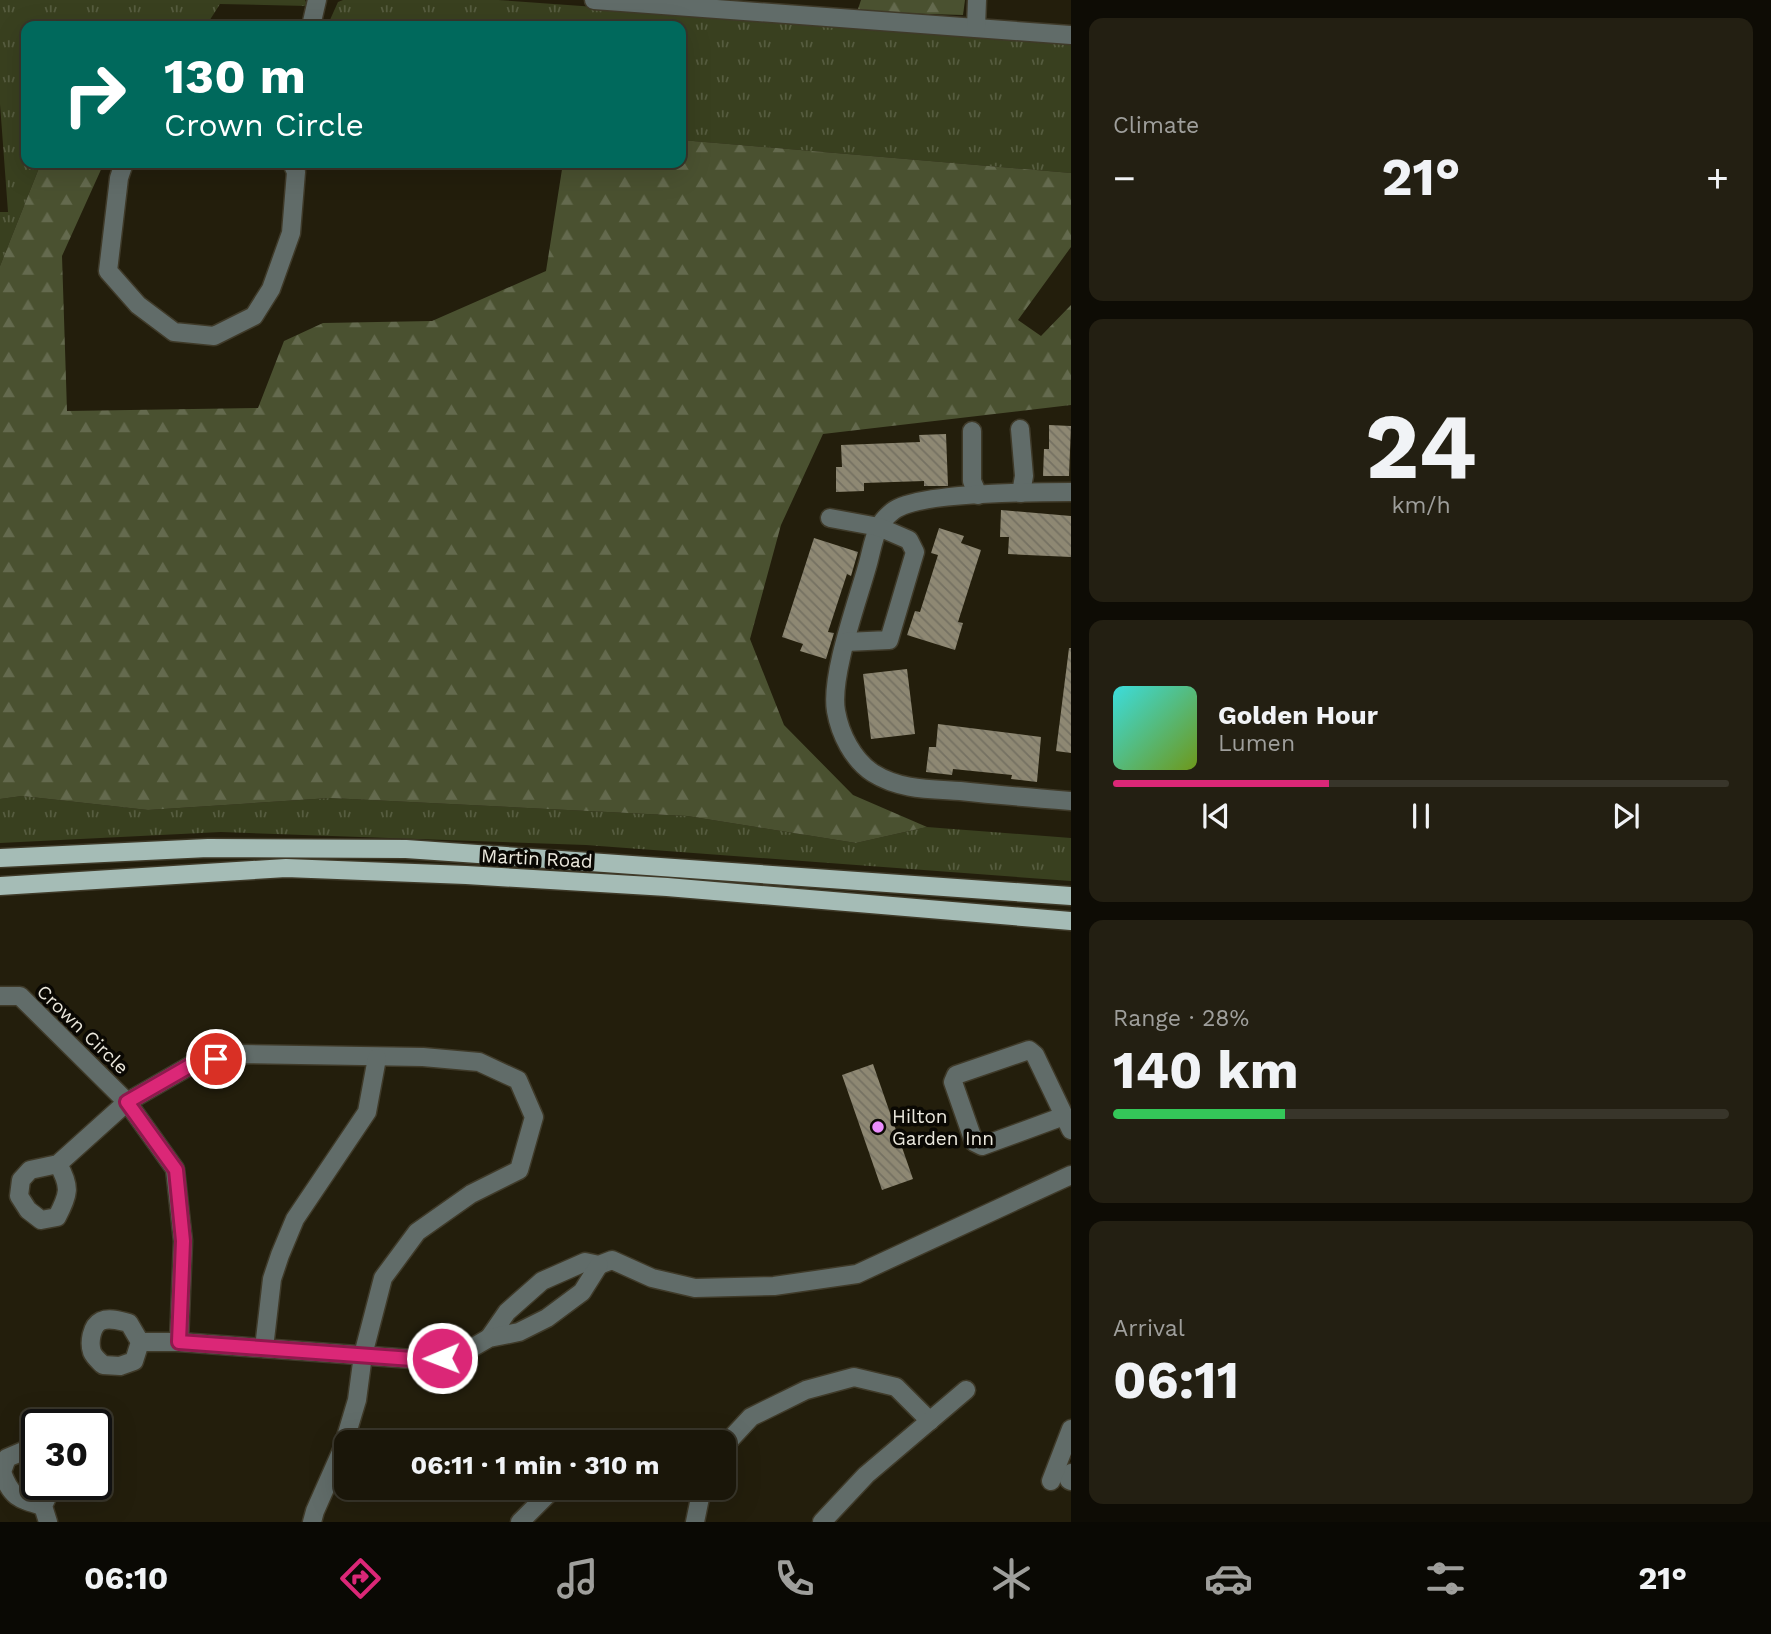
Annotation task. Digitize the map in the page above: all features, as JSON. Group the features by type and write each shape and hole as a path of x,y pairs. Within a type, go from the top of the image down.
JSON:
{"main road":[{"name":"Martin Road","path":"0,858 208,848 406,849 1071,896"},
{"name":"Martin Road","path":"0,886 286,868 667,887 1071,921"}],"street":[{"path":"312,21 317,0"},
{"path":"606,0 1071,35"},
{"path":"976,28 978,0"},
{"path":"122,168 108,271 138,304 174,332 214,336 254,316 271,289 291,233 294,168"},
{"path":"1020,429 1024,476 1021,493"},
{"path":"972,431 972,481 978,495"},
{"path":"1071,492 978,495 926,500 895,509 879,527 836,682 835,709 841,731 859,761 874,773 895,783 923,790 1071,801"},
{"path":"830,518 879,527 909,540 915,552 889,640 846,642"},
{"name":"Crown Circle","path":"0,996 20,996 127,1102 176,1170 183,1241 179,1342"},
{"path":"1028,1051 1035,1055 1068,1123 982,1146 974,1142 953,1082 956,1075 1028,1051"},
{"path":"58,1164 127,1102 193,1064 239,1054 423,1057 479,1062 518,1080 534,1117 519,1170 471,1194 417,1232 383,1278 363,1355 357,1400 342,1450 312,1522"},
{"path":"264,1349 272,1279 280,1255 295,1219 368,1112 377,1058"},
{"path":"489,1338 507,1312 542,1281 585,1262 599,1265 612,1260 652,1278 695,1288 774,1286 857,1275 1071,1175"},
{"path":"141,1342 179,1342 426,1360 458,1356 489,1338 519,1332 564,1306 582,1292 599,1265"},
{"path":"736,1433 751,1417 806,1390 854,1377 896,1387 930,1421"},
{"path":"822,1522 866,1475 966,1390"},
{"path":"1051,1481 1071,1429"},
{"path":"21,1452 8,1458 2,1472 8,1490 21,1499"},
{"path":"1071,1473 1071,1481"},
{"path":"22,1500 46,1514"},
{"path":"520,1522 542,1500"},
{"path":"695,1522 700,1500"}],"green space":[{"path":"0,0 305,0 308,6 220,4 209,21 21,21 21,168 39,168 0,266 0,212 8,212 0,104"},
{"path":"498,0 860,26 1071,45 1071,173 686,140 686,21 329,21 338,2"},
{"path":"861,0 965,0 963,15 857,12"},
{"path":"686,140 1071,173 1071,247 1018,320 1041,336 1071,305 1071,405 823,434 781,525 750,639 784,725 853,795 927,827 856,843 687,816 330,798 148,810 22,796 0,799 0,266 39,168 102,168 62,256 67,411 258,408 284,341 323,323 432,321 546,271 562,168 686,168"},
{"path":"22,796 148,810 330,798 687,816 856,843 927,827 1071,838 1071,881 586,845 221,832 0,843 0,799"}],"building":[{"path":"1049,425 1071,426 1069,476 1043,476 1044,449 1049,449"},
{"path":"946,434 948,486 924,486 924,481 864,483 864,491 836,492 836,467 842,467 841,445 920,442 919,435"},
{"path":"1001,510 1071,516 1071,557 1008,554 1009,537 1000,537"},
{"path":"939,528 964,536 961,543 981,550 958,622 963,623 955,650 907,635 915,611 920,612 938,555 931,553"},
{"path":"814,538 858,552 851,576 847,574 828,632 834,633 826,659 800,651 803,644 782,637"},
{"path":"1071,648 1071,753 1056,751"},
{"path":"907,669 915,734 871,739 863,674"},
{"path":"938,724 1041,737 1037,782 1011,779 1012,775 953,769 952,775 926,772 929,747 936,747"},
{"name":"Hilton Garden Inn","path":"873,1064 913,1179 882,1190 842,1075"}],"place":[{"name":"Hilton Garden Inn","path":"878,1127"}],"route":[{"path":"216,1059 193,1064 127,1102 176,1170 183,1241 179,1342 426,1360 442,1358"}]}
